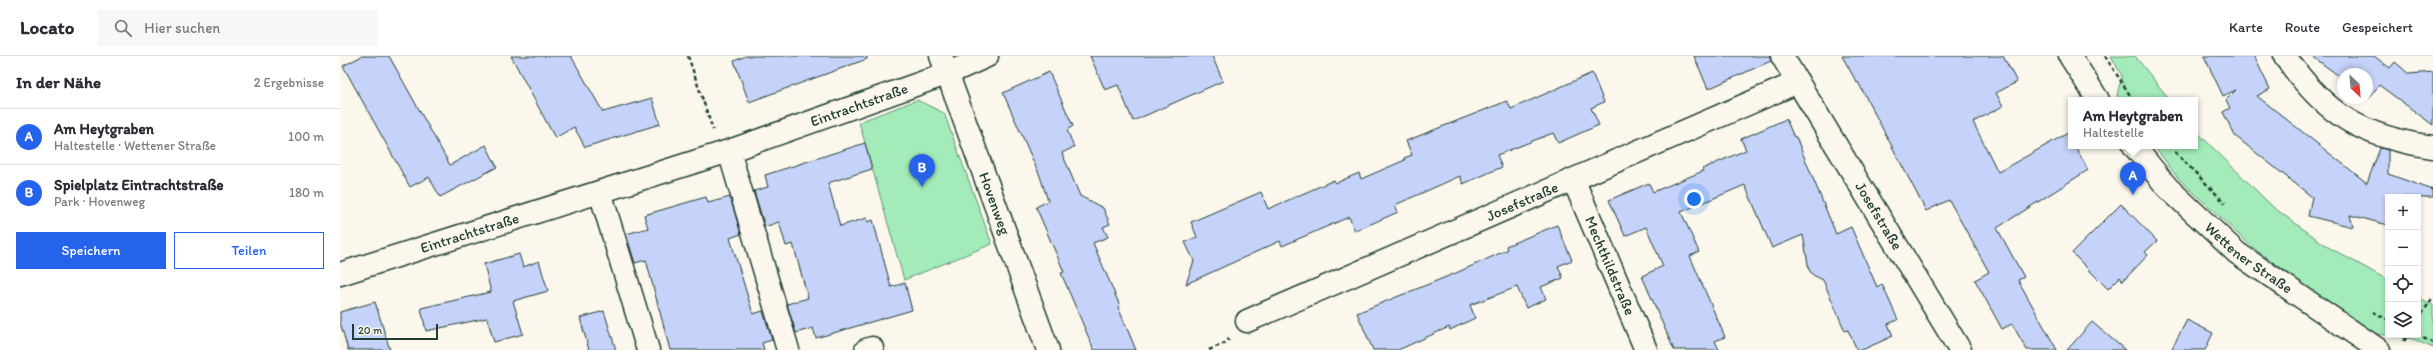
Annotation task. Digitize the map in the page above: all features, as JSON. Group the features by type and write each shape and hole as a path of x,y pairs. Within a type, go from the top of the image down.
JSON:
{"street":[{"name":"Eintrachtstraße","path":"340,274 729,150 945,64 987,56"},
{"name":"Josefstraße","path":"1782,56 1960,350"},
{"path":"2070,56 2096,97"},
{"path":"2285,56 2305,85 2333,110 2369,132 2407,143 2433,147"},
{"name":"Hovenweg","path":"945,64 1048,350"},
{"name":"Josefstraße","path":"1247,321 1574,181 1798,82"},
{"name":"Wettener Straße","path":"2136,149 2167,187 2237,253 2379,350"},
{"path":"729,150 788,350"},
{"name":"Mechthildstraße","path":"1574,181 1646,350"},
{"path":"600,192 648,350"}],"path":[{"path":"688,56 713,132 729,150"},
{"path":"2105,56 2131,97"},
{"path":"2174,151 2227,205"},
{"path":"2421,315 2433,297"},
{"path":"2370,311 2385,318"},
{"path":"2421,337 2433,343"}],"green space":[{"path":"2111,56 2135,56 2168,97 2118,97 2117,95 2122,76"},
{"path":"917,100 944,113 992,244 904,280 859,122"},
{"path":"2198,133 2273,207 2328,247 2385,278 2385,335 2371,333 2252,247 2178,178 2156,149 2198,149"},
{"path":"2421,299 2433,305 2433,348 2413,339 2406,338 2421,338"}],"building":[{"path":"362,56 389,56 450,165 486,145 497,167 440,197 429,177 410,187 343,66"},
{"path":"511,56 571,56 603,112 652,98 660,124 585,147 574,127 555,138"},
{"path":"746,56 867,56 867,59 749,102 734,61"},
{"path":"1090,56 1212,56 1223,81 1133,121 1118,85 1105,90"},
{"path":"1694,56 1770,56 1771,61 1708,89"},
{"path":"1842,56 2003,56 2017,82 1996,93 2003,106 1973,122 1998,172 2068,133 2068,149 2077,149 2088,170 1997,228 2024,277 2018,280 2057,350 2027,350 2012,324 2002,329 1975,280 1989,272 1949,200 1926,211 1858,82 1857,83"},
{"path":"2204,56 2254,56 2270,89 2257,96 2367,183 2380,148 2388,150 2388,174 2433,190 2433,197 2421,197 2421,194 2385,194 2385,224 2350,215 2353,227 2308,216 2312,197 2235,136 2223,112 2230,108 2226,100 2236,90 2223,96"},
{"path":"2312,56 2374,56 2390,68 2395,62 2409,74 2433,72 2433,125 2379,85 2373,93 2373,68 2337,68 2337,75"},
{"path":"1049,72 1073,126 1067,130 1074,147 1062,153 1080,196 1103,208 1110,224 1103,227 1108,237 1093,243 1120,306 1118,307 1136,350 1094,350 1061,273 1064,272 1036,207 1048,201 1040,176 1003,93"},
{"path":"1592,73 1604,102 1591,108 1599,125 1558,143 1553,133 1497,155 1502,167 1463,184 1460,176 1395,205 1398,212 1355,231 1349,217 1282,246 1280,241 1186,284 1194,261 1185,242 1197,237 1191,222 1261,192 1268,209 1334,180 1336,183 1359,173 1361,179 1405,160 1404,158 1412,155 1406,141 1507,101 1511,109"},
{"path":"1786,119 1794,137 1796,137 1836,234 1851,227 1877,287 1882,284 1898,320 1888,324 1893,336 1862,350 1857,350 1848,330 1845,331 1823,280 1813,275 1809,270 1803,235 1772,248 1745,185 1681,212 1699,252 1690,256 1725,337 1715,341 1719,350 1674,350 1642,276 1663,266 1646,227 1625,236 1609,200 1649,183 1653,192 1703,171 1702,169 1746,150 1741,139"},
{"path":"865,143 872,169 828,183 840,226 867,218 868,222 873,220 891,287 905,283 912,310 816,338 813,328 796,333 787,304 808,298 793,244 786,246 779,222 765,227 754,191 768,187 765,175"},
{"path":"706,197 708,203 730,197 741,234 730,238 753,314 763,311 772,340 762,343 764,350 670,350 646,260 635,263 626,234 648,228 644,215"},
{"path":"2121,204 2157,241 2145,252 2148,255 2123,281 2120,277 2108,289 2072,253"},
{"path":"1557,225 1572,260 1558,266 1563,278 1541,287 1546,299 1526,308 1517,287 1470,305 1475,318 1450,330 1449,327 1398,350 1373,350 1357,313 1456,273 1507,250 1506,246"},
{"path":"519,254 523,267 539,261 548,291 513,301 523,334 494,342 487,318 426,331 421,308 491,292 484,264"},
{"path":"375,302 390,350 348,350 340,322 340,312"},
{"path":"604,311 616,350 589,350 580,318"},
{"path":"2187,320 2213,333 2205,350 2171,350"},
{"path":"2092,322 2125,350 2067,350"}],"place":[{"name":"Spielplatz Eintrachtstraße","path":"922,187"},
{"name":"Am Heytgraben","path":"2133,195"}]}
